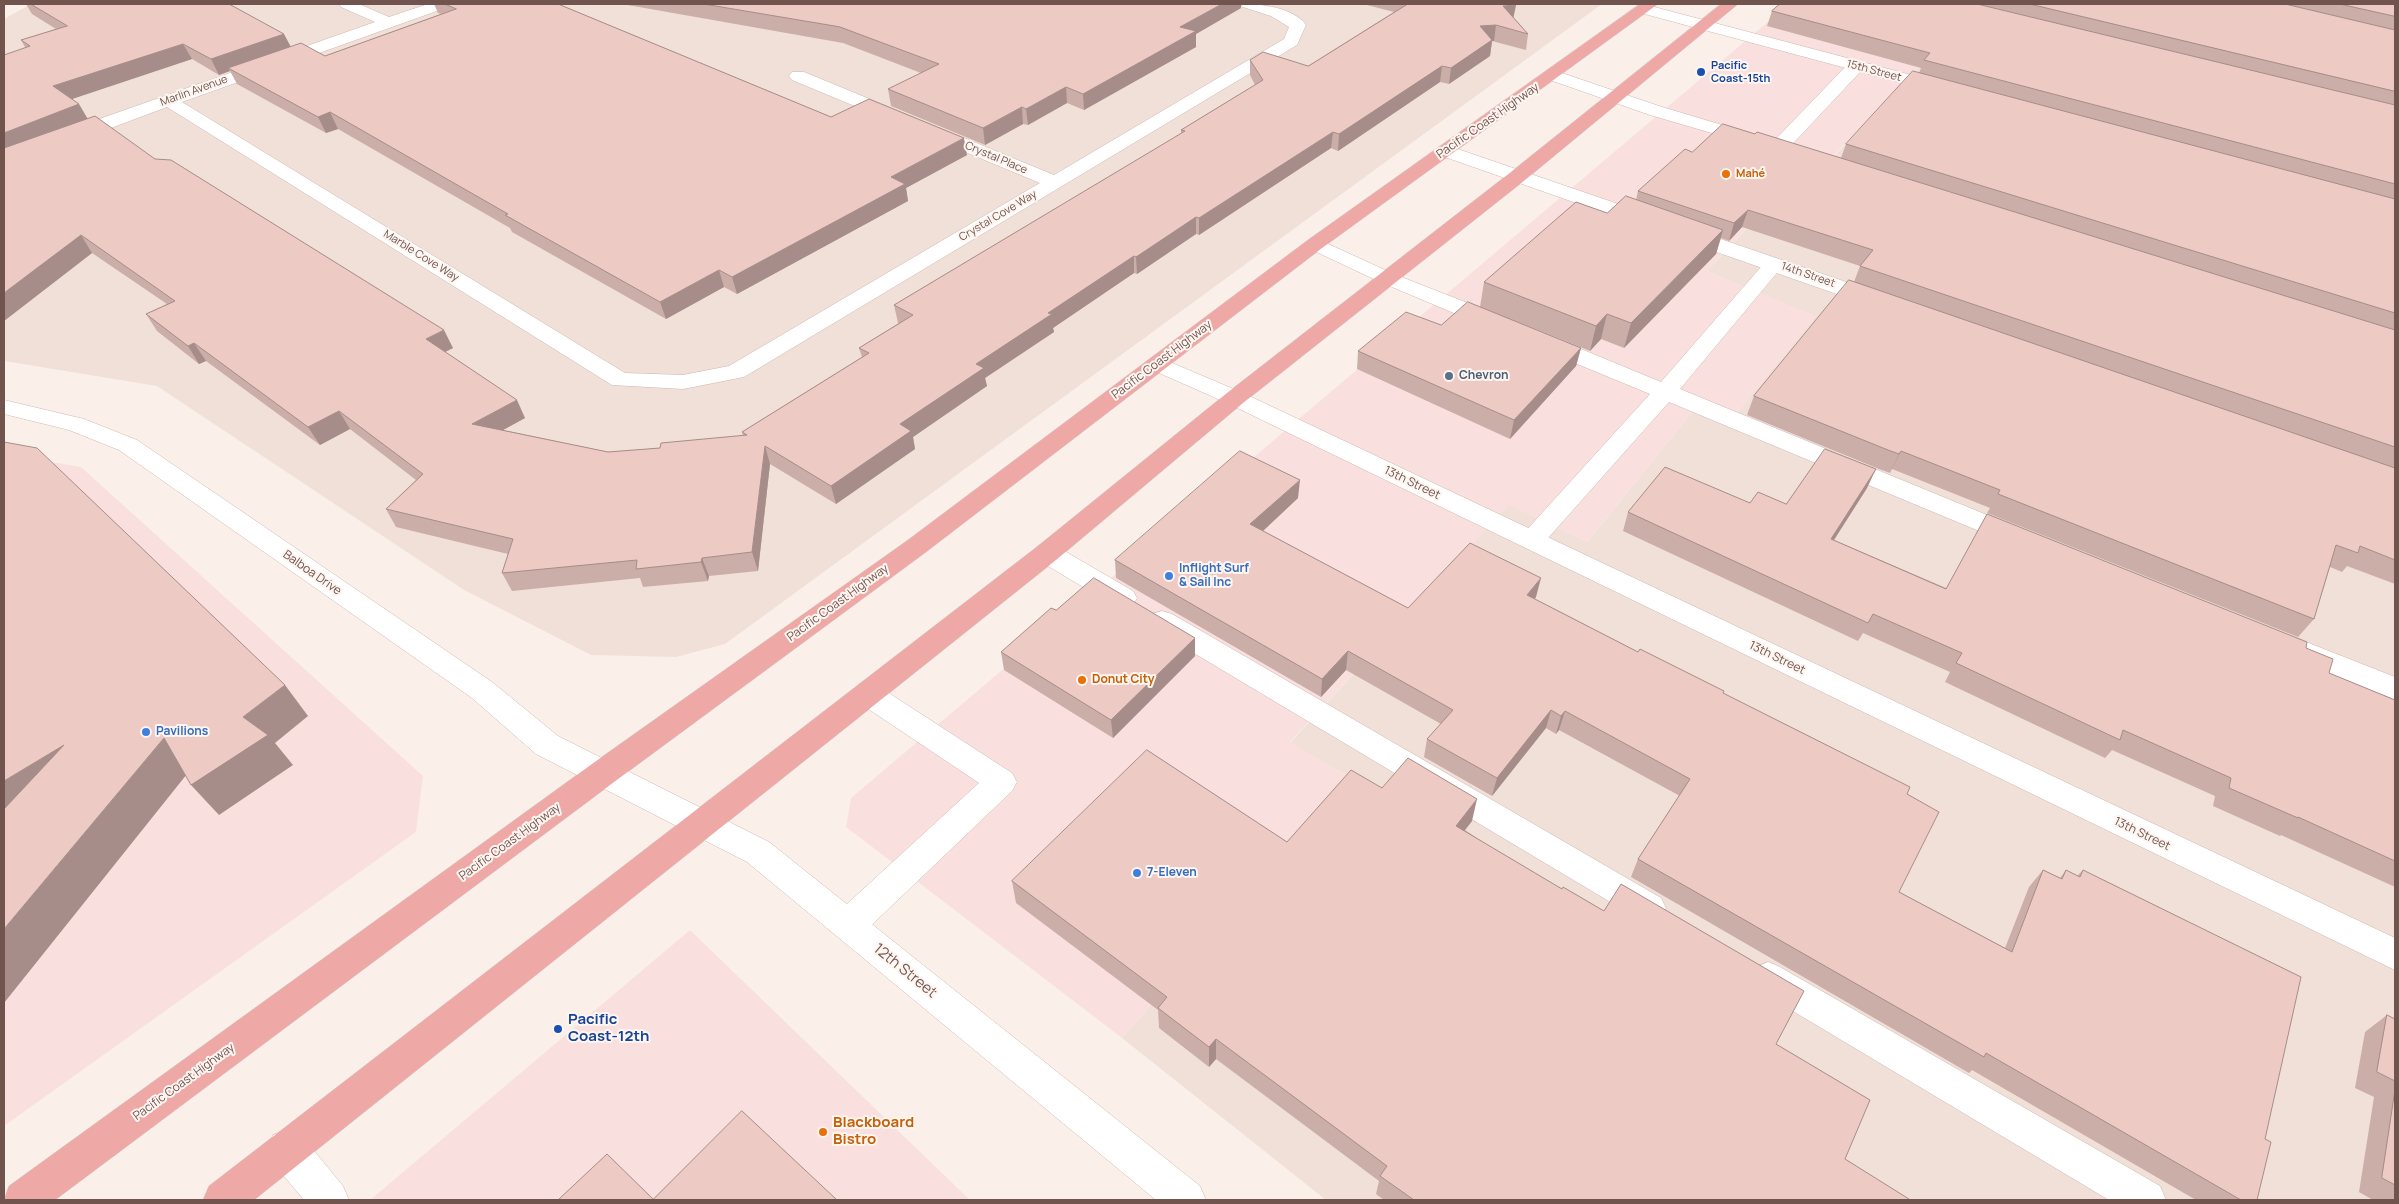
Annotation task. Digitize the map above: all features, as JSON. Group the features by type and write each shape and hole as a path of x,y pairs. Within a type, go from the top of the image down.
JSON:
{"highway":[{"path":"223,1200 1047,553 1235,398 1518,176 1730,4"},
{"name":"Pacific Coast Highway","path":"23,1200 603,773 917,546 1315,244 1647,6"}],"street":[{"path":"348,4 387,22"},
{"name":"Marlin Avenue","path":"4,162 91,128 442,4"},
{"name":"Crystal Cove Way","path":"683,382 736,372 1291,42 1298,24 1277,13 1249,4"},
{"name":"15th Street","path":"1647,6 1703,25 1962,95"},
{"path":"1778,148 1856,66"},
{"path":"1552,75 1615,97 1797,154"},
{"name":"Crystal Place","path":"798,76 1055,182"},
{"name":"Marble Cove Way","path":"169,100 620,380 683,382"},
{"name":"14th Street","path":"1446,151 1896,307"},
{"path":"1315,244 1387,278 2041,547"},
{"path":"1532,540 1664,392 1774,264"},
{"name":"13th Street","path":"1158,364 1235,398 2395,955"},
{"name":"Balboa Drive","path":"4,407 76,424 128,444 482,690 547,745 603,773"},
{"path":"1047,553 1674,922"},
{"path":"2278,642 2395,689"},
{"path":"848,925 1001,782 868,694"},
{"name":"12th Street","path":"603,773 758,852 1186,1200"},
{"path":"1743,963 2146,1200"},
{"path":"287,1149 328,1200"}],"shaded area":[{"path":"31,4 1602,4 725,644 676,657 591,655 464,590 157,386 4,361 4,19"},
{"path":"1789,4 1966,18 1834,155 1818,151 1707,271 1816,316 1736,415 1701,401 1587,542 1509,505 1290,742 1351,778 1122,1038 846,827 851,798"},
{"path":"2395,4 2395,1200 1326,1200 1122,1038 1351,778 1290,743 1509,504 1587,542 1701,401 1815,317 1707,271 1819,151 1835,155 1965,19"},
{"path":"4,454 81,467 423,776 416,832 4,1126"},
{"path":"690,930 970,1200 370,1200"}],"building":[{"path":"31,4 229,4 284,34 211,59 183,44 53,86 79,104 4,133 4,55 30,46 21,40 67,26"},
{"path":"445,4 558,4 831,117 869,99 964,138 891,177 905,184 732,277 719,270 660,302 505,215 508,214 330,112 318,117 228,68 301,43 325,56 456,9"},
{"path":"704,4 1222,4 1180,27 1196,31 1083,94 1066,87 1026,109 1022,107 983,128 888,89 939,64 840,27"},
{"path":"1408,4 1514,4 1516,5 1503,6 1528,34 1496,25 1480,26 1492,40 1451,68 1442,66 1339,134 1333,132 1199,218 1196,217 1136,257 1134,256 1048,313 1052,314 976,364 984,368 900,424 911,431 831,486 765,446 752,552 702,558 701,562 636,569 637,560 502,573 513,539 386,509 423,474 339,411 308,427 194,343 188,346 146,314 175,301 81,235 4,293 4,148 95,116 155,159 171,160 444,330 426,339 517,400 472,424 608,452 660,448 661,443 747,435 742,432 869,353 859,348 913,315 894,305 1185,131 1181,130 1263,80 1250,60 1263,52 1308,66"},
{"path":"1780,4 1977,4 2395,105 2395,184 1924,60 1930,53 1772,11"},
{"path":"2030,4 2285,4 2395,30 2395,91"},
{"path":"2340,4 2395,4 2395,16"},
{"path":"1913,71 2395,199 2395,313 1846,144"},
{"path":"1723,124 1755,134 1757,132 2395,330 2395,447 1860,266 1873,250 1748,210 1734,223 1638,191 1685,149 1692,152"},
{"path":"1626,196 1723,230 1631,323 1607,314 1596,326 1484,282 1576,202 1607,213"},
{"path":"1849,280 2395,468 2395,560 2360,546 2358,553 2336,545 2314,619 1998,494 2000,490 1901,451 1899,454 1888,450 1754,396"},
{"path":"1468,302 1581,348 1514,420 1358,351 1406,312 1441,325"},
{"name":"Pavilions","path":"4,442 37,448 285,685 243,717 268,735 191,785 164,738 4,929 4,809 64,745 4,781"},
{"path":"1825,449 1876,469 1831,539 1946,589 1987,514 2307,642 2306,648 2333,659 2329,673 2395,700 2395,861 2229,788 2231,778 2123,730 2120,740 1956,663 1962,653 1873,614 1868,623 1628,512 1665,467 1750,503 1758,492 1786,504"},
{"path":"1240,451 1300,480 1250,524 1408,608 1470,543 1541,578 1527,595 1638,652 1640,649 1724,691 1723,693 1910,787 1907,794 1939,812 1899,892 2012,952 2043,870 2062,879 2066,870 2080,877 2083,870 2301,977 2265,1139 2271,1142 2257,1200 2241,1200 1986,1053 1984,1057 1638,859 1690,779 1565,711 1561,716 1551,710 1497,778 1427,739 1453,710 1348,651 1322,679 1115,560"},
{"path":"1094,578 1195,638 1111,720 1001,652 1051,608 1056,610"},
{"path":"1147,750 1287,842 1351,770 1382,788 1408,758 1477,799 1456,826 1562,889 1563,887 1604,911 1621,884 1804,991 1776,1044 1870,1100 1845,1159 1909,1199 1414,1200 1380,1176 1387,1166 1216,1039 1209,1047 1158,1008 1167,997 1012,881"},
{"path":"2387,1015 2395,1019 2395,1081 2377,1072"},
{"path":"2395,1090 2395,1185 2382,1178"},
{"path":"742,1111 837,1200 558,1200 607,1154 653,1199"}],"place":[{"name":"Pacific Coast-15th","path":"1701,72"},
{"name":"Mahé","path":"1726,174"},
{"name":"Chevron","path":"1449,376"},
{"name":"Inflight Surf & Sail Inc","path":"1169,576"},
{"name":"Donut City","path":"1082,680"},
{"name":"Pavilions","path":"146,732"},
{"name":"7-Eleven","path":"1137,873"},
{"name":"Pacific Coast-12th","path":"558,1029"},
{"name":"Blackboard Bistro","path":"823,1132"}]}
